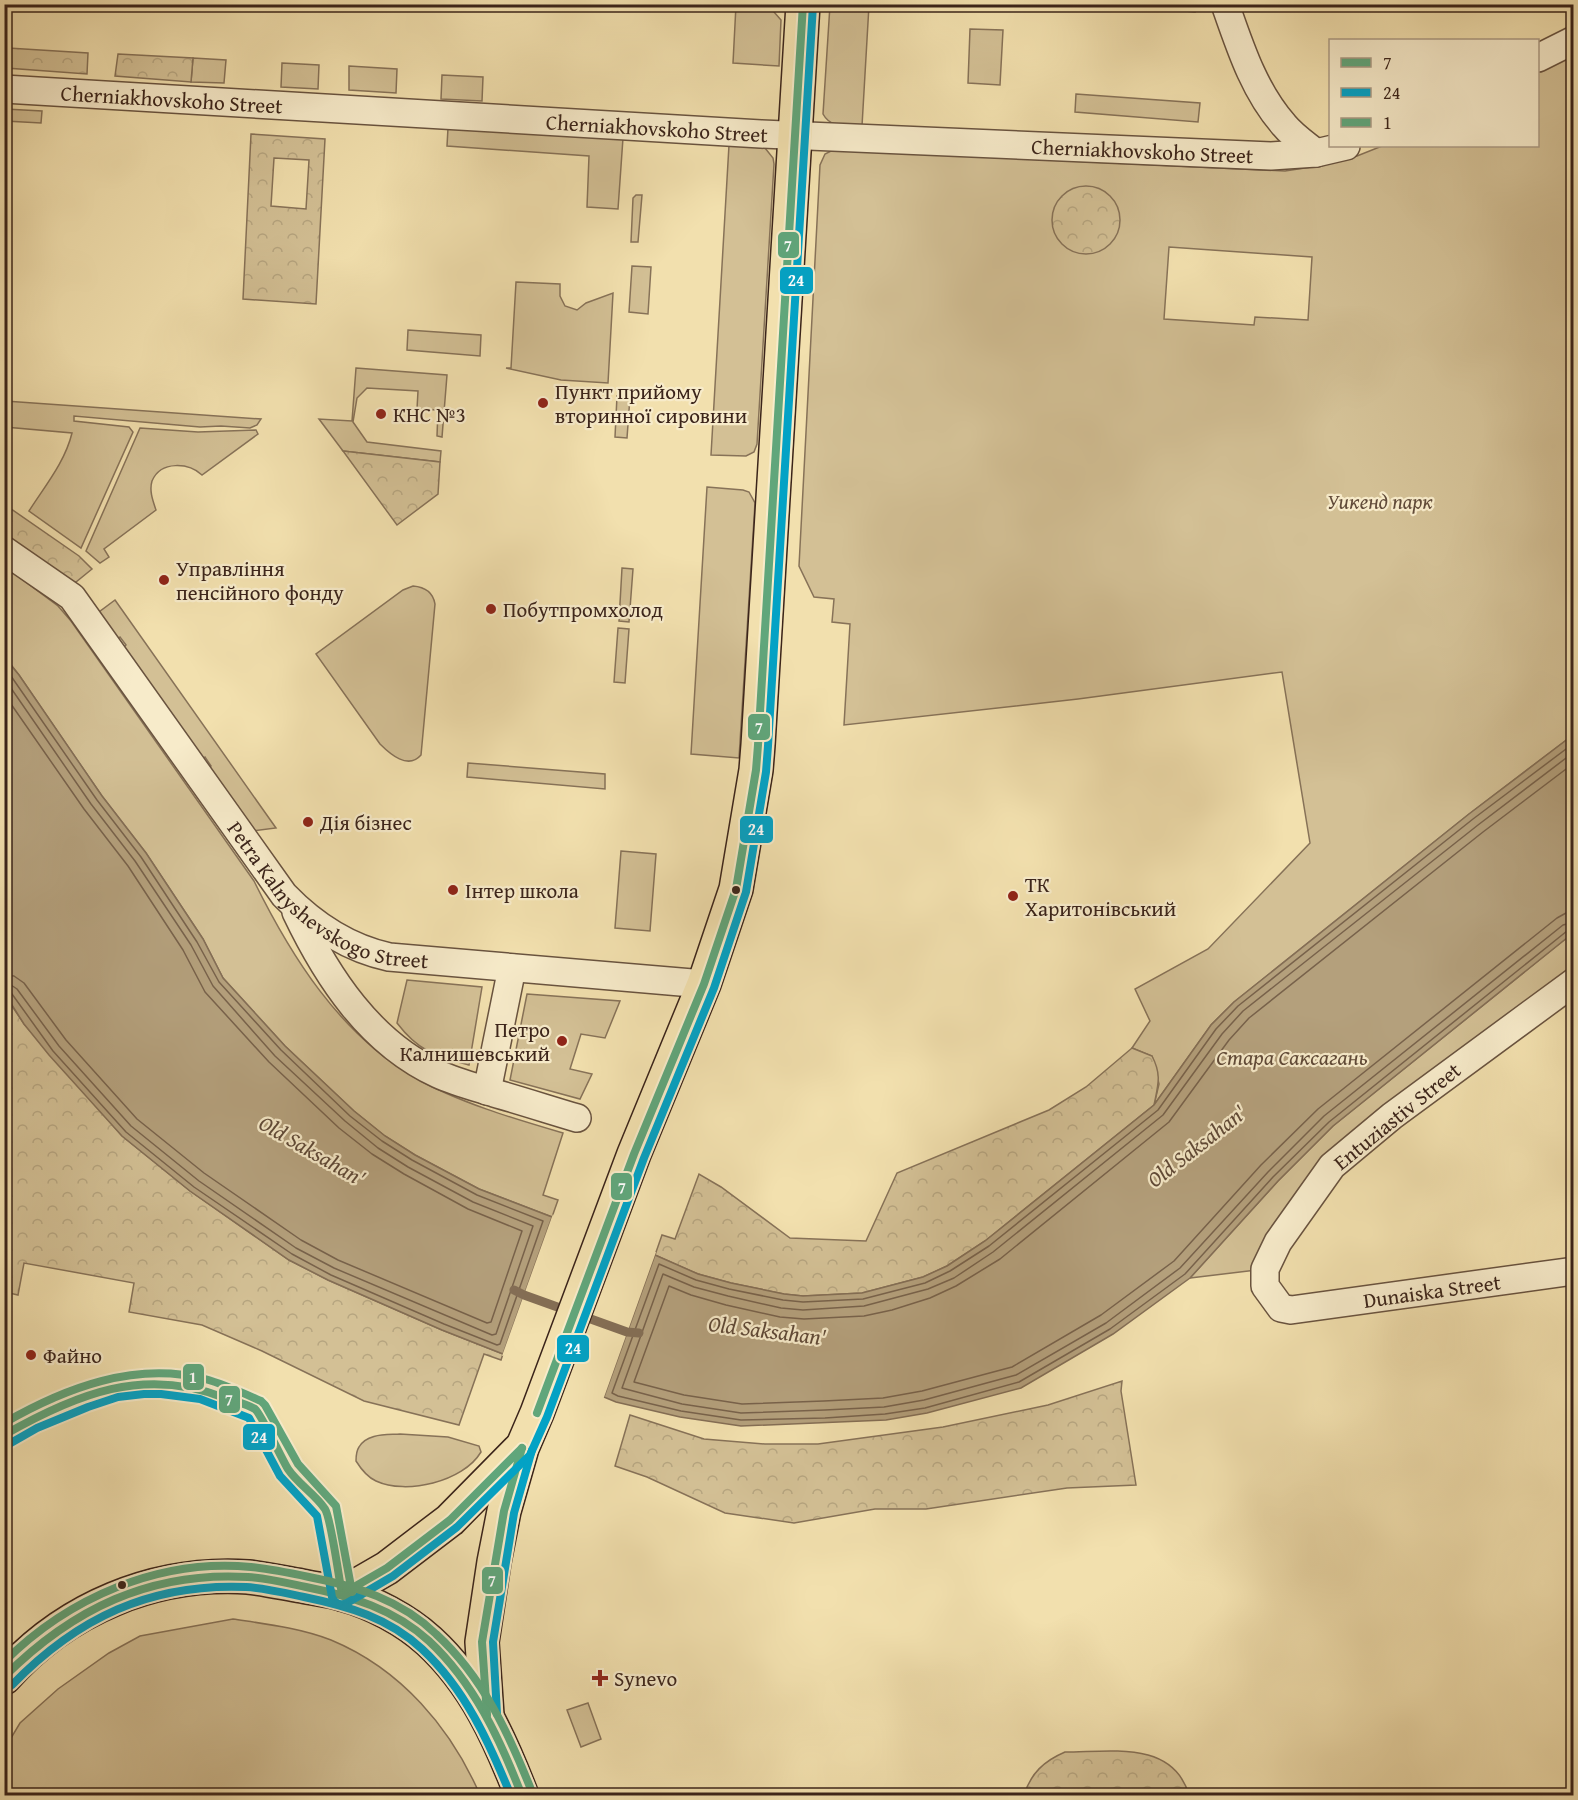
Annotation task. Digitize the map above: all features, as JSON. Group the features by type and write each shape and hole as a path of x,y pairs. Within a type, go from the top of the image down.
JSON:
{"main road":[{"path":"487,1715 482,1642 504,1511 522,1448 634,1154 704,984 736,890 756,770 803,4"},
{"path":"342,1594 387,1568 450,1520 522,1448"},
{"path":"4,1678 22,1658 64,1626 87,1612 122,1596 165,1582 217,1577 249,1577 342,1594 376,1607 400,1620 428,1639 451,1662 487,1715 522,1796"}],"street":[{"path":"1225,4 1246,62 1262,96 1285,127 1316,153"},
{"path":"1539,58 1574,40"},
{"name":"Cherniakhovskoho Street","path":"4,89 795,135 1271,156 1316,153 1342,147"},
{"name":"Petra Kalnyshevskogo Street","path":"4,550 72,597 278,887 318,926 357,948 375,954 704,984"},
{"path":"292,903 310,941 332,977 346,997 383,1039 427,1069 452,1080 577,1118"},
{"path":"487,1091 512,968"},
{"name":"Entuziastiv Street","path":"1291,1310 1281,1308 1265,1286 1265,1269 1278,1242 1332,1166 1392,1116 1574,982"},
{"name":"Dunaiska Street","path":"1291,1310 1574,1271"}],"green space":[{"path":"736,5 774,5 774,12 781,20 779,66 733,63"},
{"path":"830,5 869,5 862,126 835,124 826,119 823,114"},
{"path":"1115,5 1195,5 1195,12"},
{"path":"970,29 1003,30 1000,85 968,83"},
{"path":"8,48 88,53 87,74 6,68"},
{"name":"Уикенд парк","path":"1573,50 1573,735 1469,814 1234,1002 1211,1025 1154,1105 1159,1084 1152,1056 1132,1048 1150,1021 1135,989 1208,949 1310,843 1282,672 1078,699 844,725 850,624 832,622 834,599 814,597 799,566 820,165 825,154 833,150 1285,171 1318,166 1357,156 1380,147 1539,147 1539,67","holes":["1169,247 1312,257 1308,320 1255,317 1254,325 1164,319"]},
{"path":"118,54 193,58 191,82 115,76"},
{"path":"193,58 226,60 224,83 191,82"},
{"path":"282,63 319,65 318,89 281,87"},
{"path":"349,66 397,69 396,93 349,90"},
{"path":"442,75 483,77 482,101 441,99"},
{"path":"1076,94 1200,103 1198,122 1075,112"},
{"path":"5,109 42,111 41,123 5,121"},
{"path":"448,128 623,138 618,209 587,207 589,156 447,146"},
{"path":"251,134 325,139 316,304 243,299","holes":["274,158 309,160 306,209 271,206"]},
{"path":"729,145 765,148 773,158 774,164 757,444 754,452 746,456 711,455"},
{"path":"1086,186 1099,189 1110,196 1117,207 1120,220 1117,233 1110,244 1099,251 1086,254 1073,251 1062,244 1055,233 1052,220 1055,207 1062,196 1073,189"},
{"path":"636,195 642,195 638,242 631,242 633,198"},
{"path":"632,266 651,267 648,314 629,312"},
{"path":"516,282 560,284 560,296 565,306 577,310 586,303 613,293 608,383 561,380 506,368 511,368"},
{"path":"408,330 481,335 480,356 407,350"},
{"path":"356,368 447,375 442,437 437,436 438,410 417,409 418,391 367,388 357,398 353,422 367,442 441,451 440,462 343,451 319,419 352,421"},
{"path":"617,396 630,397 627,438 615,437"},
{"path":"4,401 261,419 257,425 250,428 200,427 74,416 74,421 129,427 133,432 81,548 29,511 60,464 72,433 5,427"},
{"path":"140,428 198,432 256,430 258,434 202,475 183,466 168,467 156,474 151,485 156,510 104,549 109,557 100,563 86,551"},
{"path":"343,451 440,462 438,494 397,525"},
{"path":"707,487 749,492 755,503 739,758 691,754"},
{"path":"4,504 79,556 92,569 76,582 67,582 5,542"},
{"path":"4,566 58,606 71,621 254,881 301,964 340,1015 387,1059 431,1086 487,1109 563,1133 543,1195 558,1200 552,1217 479,1189 415,1155 385,1136 354,1111 285,1046 223,978 203,939 146,853 102,796 5,657"},
{"path":"622,568 633,569 629,622 619,621"},
{"path":"413,586 428,591 435,604 421,755 411,761 405,761 380,744 316,654 403,590"},
{"path":"115,600 276,828 252,831 209,768 211,766 205,757 202,759 124,647 126,645 120,637 117,639 99,612"},
{"path":"618,628 629,629 625,683 614,682"},
{"path":"468,763 605,774 605,789 467,777"},
{"path":"621,851 656,854 650,931 615,928"},
{"path":"1573,933 1573,982 1332,1166 1265,1269 1190,1278 1278,1181 1333,1126"},
{"path":"407,980 482,987 469,1065 429,1052 413,1041 397,1023"},
{"path":"4,994 24,1024 122,1136 190,1191 289,1260 328,1280 503,1354 501,1360 484,1354 459,1425 364,1401 262,1351 202,1325 129,1312 134,1283 24,1263 18,1295 5,1292"},
{"path":"527,994 620,1001 605,1038 581,1034 570,1069 592,1074 580,1099 510,1080"},
{"path":"1132,1048 1152,1056 1155,1063 1158,1080 1154,1105 985,1241 947,1266 923,1277 862,1293 803,1296 731,1283 698,1274 655,1255 662,1235 675,1239 699,1174 721,1187 790,1238 866,1241 897,1173 1049,1110 1086,1087"},
{"path":"1122,1381 1121,1391 1136,1485 1067,1488 926,1509 875,1509 794,1523 725,1513 647,1477 615,1466 630,1415 704,1439 765,1444 818,1444 943,1427 1048,1405"},
{"path":"400,1434 448,1437 479,1446 481,1452 461,1471 433,1483 403,1487 376,1481 364,1472 356,1461 359,1447 372,1437"},
{"path":"233,1619 307,1632 331,1640 380,1667 421,1703 439,1724 468,1770 480,1795 5,1795 5,1748 20,1723 58,1689 109,1653 140,1636"},
{"path":"588,1703 601,1739 581,1747 567,1710"},
{"path":"1120,1751 1155,1757 1169,1765 1181,1777 1189,1795 1024,1795 1030,1780 1039,1769 1051,1759 1065,1752"}],"water":[{"path":"4,657 19,675 102,796 146,853 203,939 223,978 285,1046 354,1111 385,1136 415,1155 479,1189 552,1217 503,1354 328,1280 289,1260 190,1191 122,1136 24,1024 5,994"},
{"name":"Стара Саксагань","path":"1573,735 1573,933 1333,1126 1278,1181 1190,1278 1113,1334 1021,1388 927,1413 886,1420 741,1426 680,1417 604,1397 655,1255 698,1274 731,1283 803,1296 862,1293 923,1277 947,1266 985,1241 1154,1105 1211,1025 1234,1002 1469,814"}],"pier":[{"path":"553,1214 555,1218 506,1355 502,1356"},
{"path":"654,1252 656,1252 603,1400 601,1396"}],"waterway":[{"name":"Old Saksahan'","path":"514,1290 627,1332 639,1333"}],"transit line":[{"name":"7","path":"537,1413 634,1154 704,984 736,889 758,745 803,4"},
{"name":"24","path":"9,1444 37,1428 88,1407 118,1397 144,1394 200,1399 249,1418 280,1476 317,1516 332,1597 338,1604 347,1603 393,1576 457,1527 530,1455 547,1417 644,1158 714,988 746,892 766,772 768,746 813,5"},
{"name":"1","path":"4,1423 27,1410 76,1389 101,1381 153,1373 179,1374 205,1379 261,1401 298,1464 336,1506 352,1592"},
{"name":"7","path":"4,1435 58,1407 84,1397 111,1389 138,1385 166,1385 195,1389 252,1407 262,1419 288,1469 325,1509 342,1594"},
{"name":"7","path":"342,1594 387,1568 450,1520 522,1448"},
{"name":"7","path":"487,1715 482,1642 504,1511 522,1448"},
{"name":"24","path":"497,1714 493,1642 514,1513 532,1450"},
{"name":"1","path":"4,1662 29,1639 86,1601 149,1576 183,1569 217,1566 251,1567 327,1581 361,1590 393,1603 422,1622 453,1651 493,1707 532,1792"},
{"name":"7","path":"4,1677 30,1653 85,1614 115,1599 146,1588 212,1577 248,1577 323,1591 387,1612 416,1630 445,1657 484,1713 505,1754 522,1796"},
{"name":"24","path":"12,1685 37,1661 89,1623 117,1609 147,1599 178,1591 211,1587 246,1587 320,1601 352,1609 382,1621 422,1649 451,1681 474,1717 485,1736 511,1796"}],"place":[{"name":"Пункт прийому вторинної сировини","path":"543,403"},
{"name":"КНС №3","path":"381,414"},
{"name":"Управління пенсійного фонду","path":"164,580"},
{"name":"Побутпромхолод","path":"491,609"},
{"name":"Дія бізнес","path":"308,822"},
{"name":"Інтер школа","path":"453,890"},
{"name":"ТК Харитонівський","path":"1013,896"},
{"name":"Петро Калнишевський","path":"562,1041"},
{"name":"Файно","path":"31,1355"},
{"name":"Synevo","path":"600,1678"}]}
